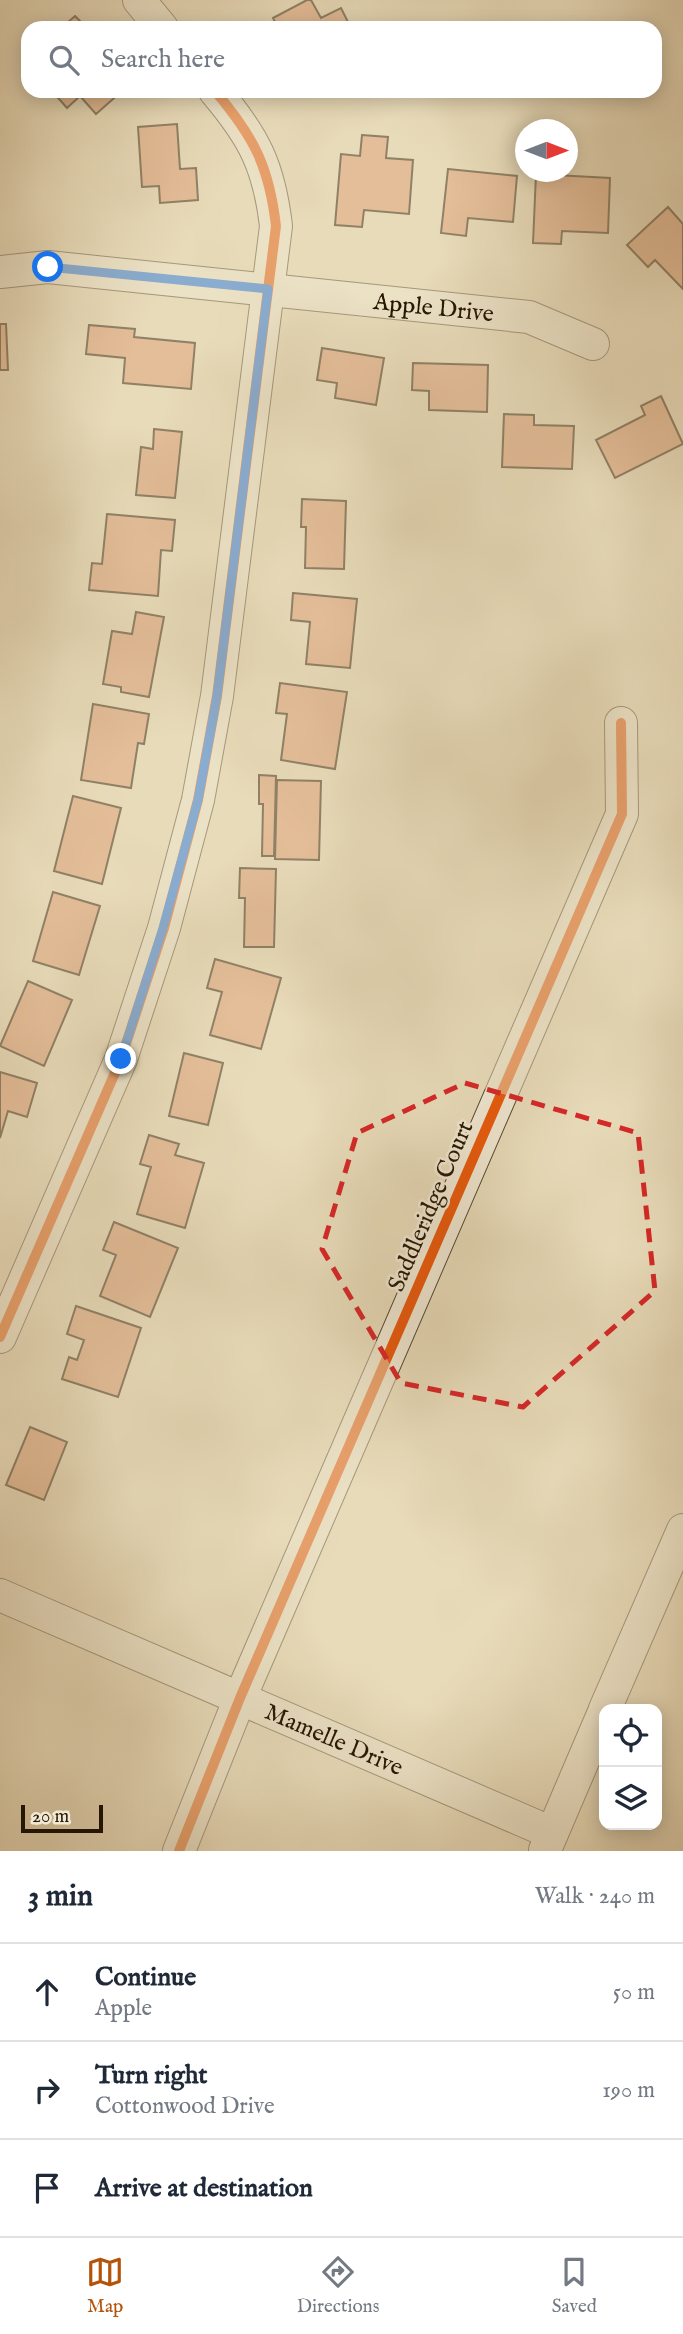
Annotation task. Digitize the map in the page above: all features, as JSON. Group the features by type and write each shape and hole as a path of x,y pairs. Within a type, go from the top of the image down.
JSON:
{"street":[{"path":"139,0 156,21"},
{"path":"0,1337 121,1059 163,928 198,800 217,696 276,226 273,195 263,159 237,117 221,98"},
{"name":"Apple Drive","path":"0,272 48,267 529,317 593,344"},
{"name":"Saddleridge Court","path":"179,1851 240,1698 622,814 621,723"},
{"path":"608,1704 683,1530"},
{"name":"Mamelle Drive","path":"0,1595 240,1698 548,1842"},
{"path":"548,1842 599,1724"}],"highlighted area":[{"path":"465,1083 638,1133 655,1291 523,1407 401,1383 322,1249 357,1133"}],"building":[{"path":"311,0 321,18 341,8 348,21 274,21 273,18"},
{"path":"58,98 78,98 67,108"},
{"path":"82,98 114,98 96,114"},
{"path":"177,124 180,169 196,168 198,200 160,203 159,186 142,187 138,127"},
{"path":"362,135 388,137 386,158 413,160 409,214 364,210 362,227 335,225 341,154 360,156"},
{"path":"448,169 515,176 513,222 468,218 466,236 441,233"},
{"path":"578,176 610,178 608,233 562,231 561,244 533,243 536,182 578,182"},
{"path":"668,207 683,224 683,289 655,260 648,267 627,245"},
{"path":"0,324 6,324 8,370 0,370"},
{"path":"89,325 135,329 134,337 195,343 191,389 123,383 125,358 86,354"},
{"path":"322,348 384,358 376,405 335,398 337,383 317,380"},
{"path":"413,363 488,365 487,412 429,410 429,391 412,390"},
{"path":"661,396 683,444 615,478 596,440 645,415 641,406"},
{"path":"504,414 534,415 534,425 574,426 572,469 502,467"},
{"path":"154,429 182,432 175,498 136,495 141,447 153,449"},
{"path":"302,499 346,501 344,569 305,568 306,527 301,527"},
{"path":"107,514 175,520 172,551 161,550 158,596 89,590 92,563 102,564"},
{"path":"293,593 357,599 350,668 306,664 310,622 291,620"},
{"path":"136,612 164,617 149,697 121,692 121,687 103,684 112,631 132,634"},
{"path":"280,683 347,692 335,769 281,760 287,714 276,713"},
{"path":"93,704 149,714 144,744 138,743 131,788 81,780"},
{"path":"259,775 276,776 274,856 262,856 263,804 259,804"},
{"path":"277,780 321,781 319,860 275,859"},
{"path":"73,796 121,808 102,884 54,871"},
{"path":"240,868 276,869 274,947 244,947 245,898 239,898"},
{"path":"53,892 100,906 79,975 33,961"},
{"path":"215,959 281,978 261,1049 210,1035 222,992 207,988"},
{"path":"28,981 72,1000 44,1066 0,1046"},
{"path":"184,1053 223,1063 208,1125 169,1116"},
{"path":"0,1072 37,1083 27,1117 8,1111 0,1138"},
{"path":"149,1135 179,1144 175,1155 204,1163 185,1228 137,1214 151,1167 140,1164"},
{"path":"114,1222 178,1248 150,1317 100,1296 116,1255 103,1250"},
{"path":"76,1306 141,1328 118,1397 62,1379 69,1357 77,1360 84,1340 67,1334"},
{"path":"30,1427 67,1442 44,1500 6,1485"}],"cycle path":[{"path":"0,1337 121,1059 164,928 198,800 217,696 276,226 269,186 258,153 220,98"},
{"path":"179,1851 240,1698 622,814 621,723"}],"route":[{"path":"48,267 268,289 217,696 198,800 163,928 121,1059"}]}
